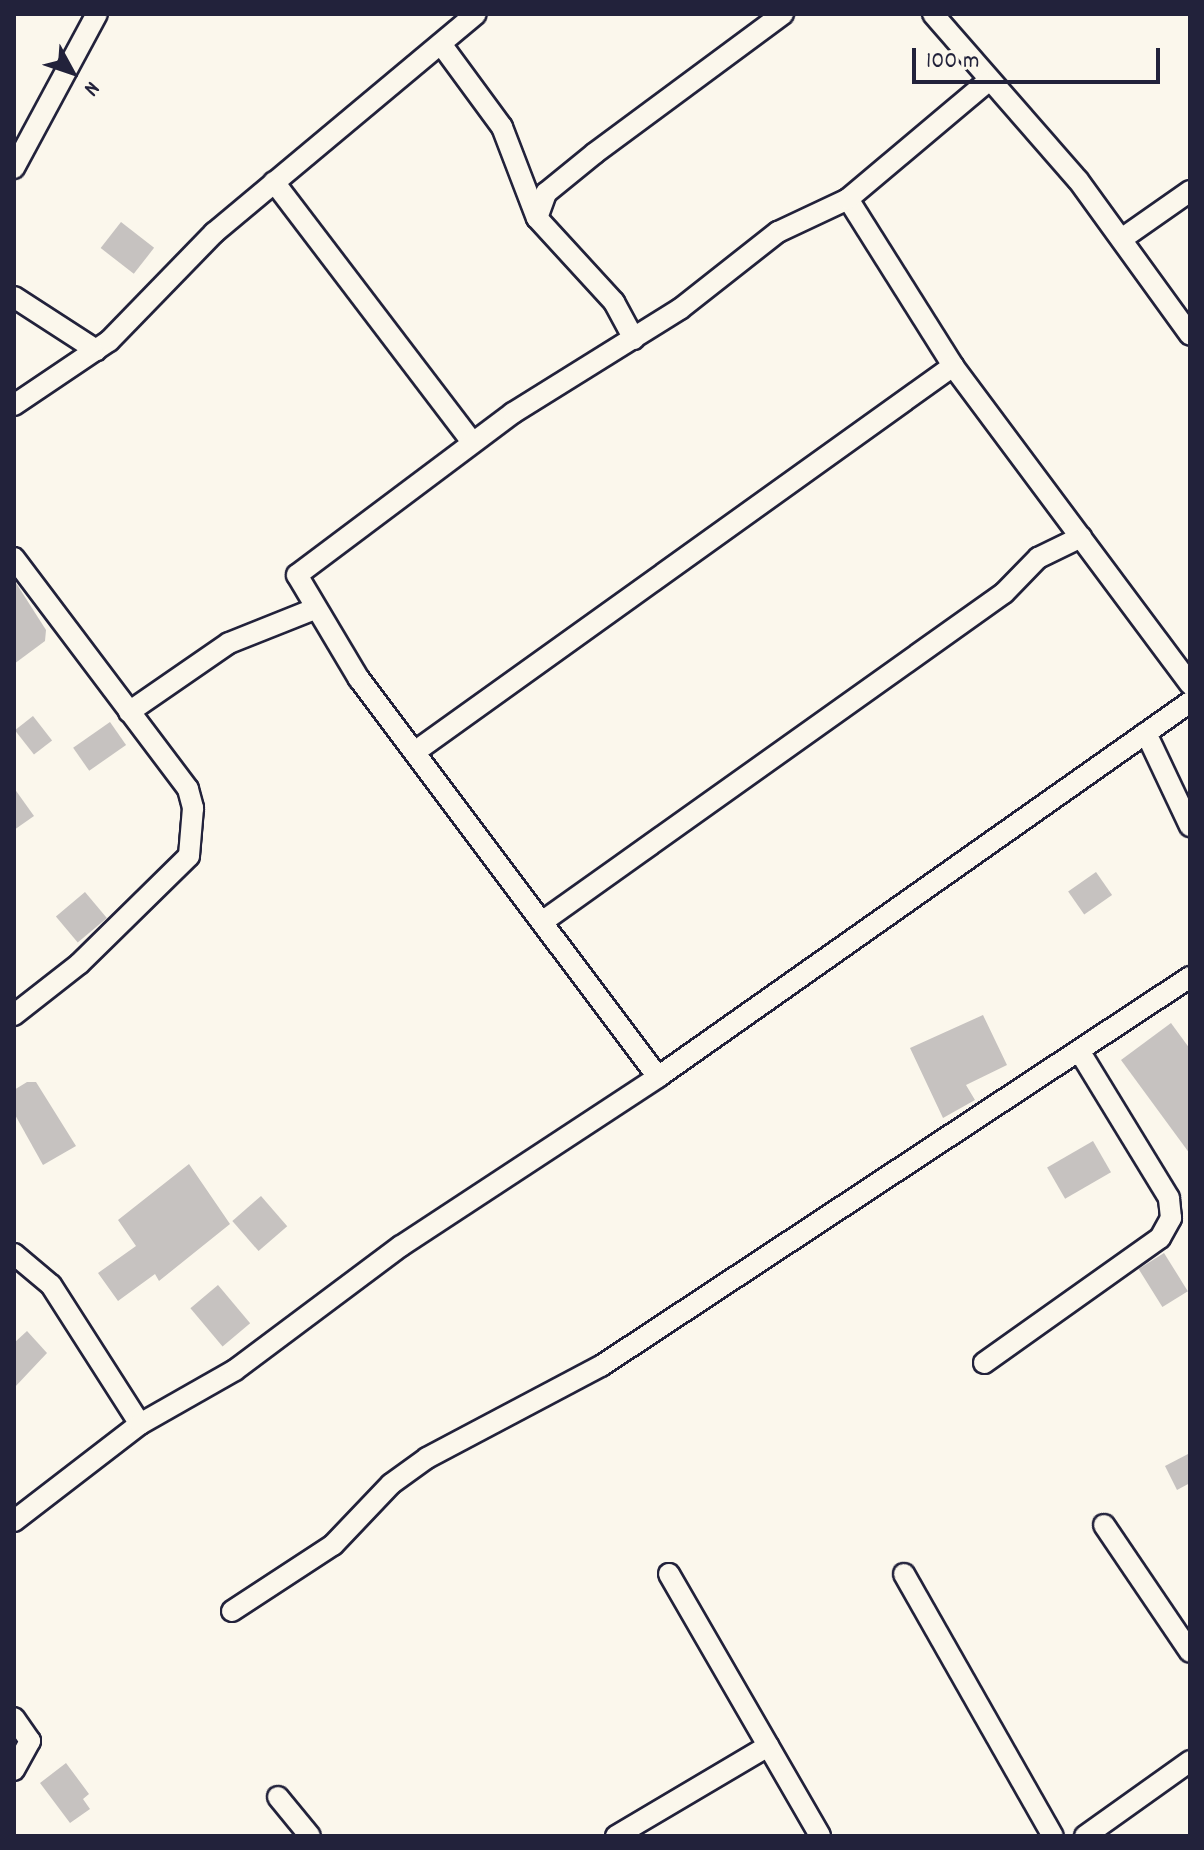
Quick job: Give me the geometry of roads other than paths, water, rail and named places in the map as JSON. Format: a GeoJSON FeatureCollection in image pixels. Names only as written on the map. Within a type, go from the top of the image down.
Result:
{"type":"FeatureCollection","features":[{"type":"Feature","properties":{"kind":"street"},"geometry":{"type":"LineString","coordinates":[[14,168],[97,14]]}},
{"type":"Feature","properties":{"kind":"street"},"geometry":{"type":"LineString","coordinates":[[14,405],[96,350],[274,182],[476,14]]}},
{"type":"Feature","properties":{"kind":"street"},"geometry":{"type":"LineString","coordinates":[[537,218],[546,193],[783,14]]}},
{"type":"Feature","properties":{"kind":"street"},"geometry":{"type":"LineString","coordinates":[[933,14],[987,82],[1123,238],[1190,335]]}},
{"type":"Feature","properties":{"kind":"street"},"geometry":{"type":"LineString","coordinates":[[441,44],[502,127],[537,218],[614,302],[634,339]]}},
{"type":"Feature","properties":{"kind":"street"},"geometry":{"type":"LineString","coordinates":[[658,1077],[312,610],[297,575],[301,566],[472,442],[634,339],[778,232],[848,199],[987,82]]}},
{"type":"Feature","properties":{"kind":"street"},"geometry":{"type":"LineString","coordinates":[[274,182],[472,442]]}},
{"type":"Feature","properties":{"kind":"street"},"geometry":{"type":"LineString","coordinates":[[1123,238],[1190,191]]}},
{"type":"Feature","properties":{"kind":"street"},"geometry":{"type":"LineString","coordinates":[[848,199],[953,366],[1190,684]]}},
{"type":"Feature","properties":{"kind":"street"},"geometry":{"type":"LineString","coordinates":[[14,297],[96,350]]}},
{"type":"Feature","properties":{"kind":"street"},"geometry":{"type":"LineString","coordinates":[[416,751],[953,366]]}},
{"type":"Feature","properties":{"kind":"street"},"geometry":{"type":"LineString","coordinates":[[542,922],[1004,593],[1038,558],[1081,537]]}},
{"type":"Feature","properties":{"kind":"street"},"geometry":{"type":"LineString","coordinates":[[14,558],[188,789],[189,856],[79,964],[14,1015]]}},
{"type":"Feature","properties":{"kind":"street"},"geometry":{"type":"LineString","coordinates":[[129,712],[229,643],[312,610]]}},
{"type":"Feature","properties":{"kind":"street"},"geometry":{"type":"LineString","coordinates":[[14,1521],[140,1424],[235,1370],[401,1246],[658,1077],[1190,702]]}},
{"type":"Feature","properties":{"kind":"street"},"geometry":{"type":"LineString","coordinates":[[1146,733],[1190,826]]}},
{"type":"Feature","properties":{"kind":"street"},"geometry":{"type":"LineString","coordinates":[[232,1611],[333,1545],[391,1484],[427,1458],[601,1366],[1081,1054],[1190,977]]}},
{"type":"Feature","properties":{"kind":"street"},"geometry":{"type":"LineString","coordinates":[[984,1363],[1160,1238],[1171,1218],[1169,1198],[1081,1054]]}},
{"type":"Feature","properties":{"kind":"street"},"geometry":{"type":"LineString","coordinates":[[14,1254],[51,1285],[140,1424]]}},
{"type":"Feature","properties":{"kind":"street"},"geometry":{"type":"LineString","coordinates":[[1104,1525],[1190,1652]]}},
{"type":"Feature","properties":{"kind":"street"},"geometry":{"type":"LineString","coordinates":[[669,1574],[820,1836]]}},
{"type":"Feature","properties":{"kind":"street"},"geometry":{"type":"LineString","coordinates":[[904,1574],[1053,1836]]}},
{"type":"Feature","properties":{"kind":"street"},"geometry":{"type":"LineString","coordinates":[[14,1718],[30,1741],[14,1770]]}},
{"type":"Feature","properties":{"kind":"street"},"geometry":{"type":"LineString","coordinates":[[616,1836],[768,1746]]}},
{"type":"Feature","properties":{"kind":"street"},"geometry":{"type":"LineString","coordinates":[[1085,1836],[1190,1761]]}},
{"type":"Feature","properties":{"kind":"street"},"geometry":{"type":"LineString","coordinates":[[278,1797],[310,1836]]}}]}
